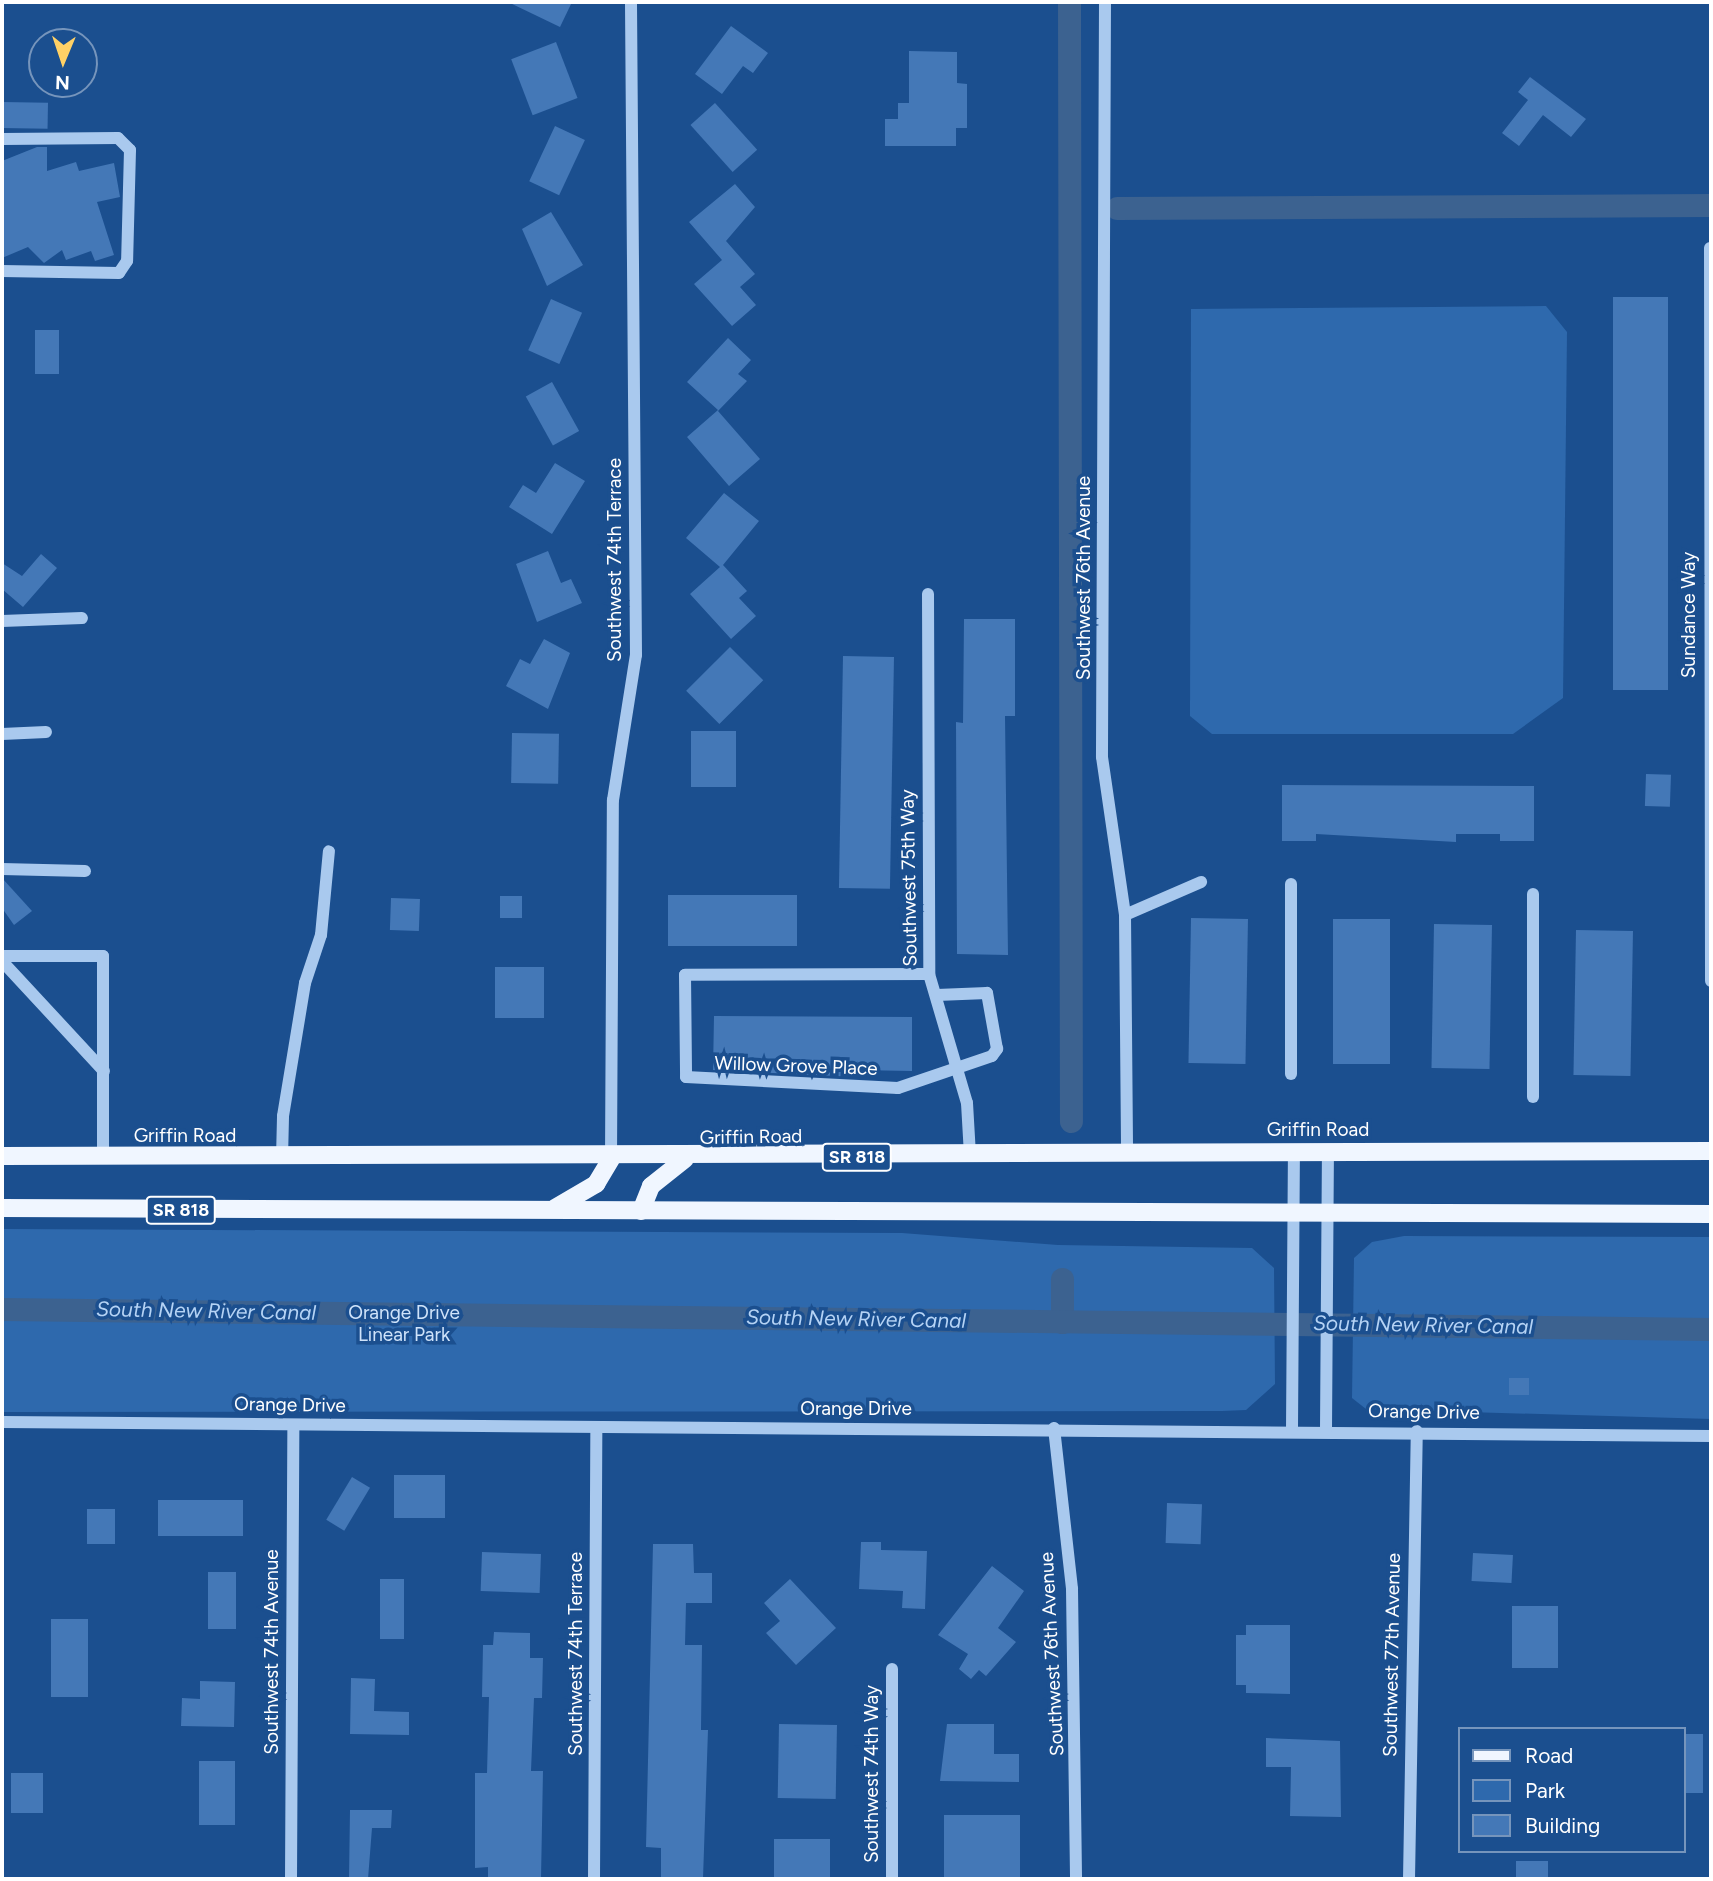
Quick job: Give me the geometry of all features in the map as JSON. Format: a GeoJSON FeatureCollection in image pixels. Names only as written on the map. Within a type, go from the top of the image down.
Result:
{"type":"FeatureCollection","features":[{"type":"Feature","properties":{"kind":"main road","name":"Griffin Road"},"geometry":{"type":"LineString","coordinates":[[2,1156],[611,1159],[1294,1150],[1711,1152]]}},
{"type":"Feature","properties":{"kind":"main road"},"geometry":{"type":"LineString","coordinates":[[641,1212],[651,1186],[685,1158]]}},
{"type":"Feature","properties":{"kind":"main road"},"geometry":{"type":"LineString","coordinates":[[549,1212],[596,1184],[611,1159]]}},
{"type":"Feature","properties":{"kind":"main road","name":"SR 818"},"geometry":{"type":"LineString","coordinates":[[2,1208],[1711,1214]]}},
{"type":"Feature","properties":{"kind":"street","name":"Southwest 74th Terrace"},"geometry":{"type":"LineString","coordinates":[[611,1159],[613,800],[636,655],[631,2]]}},
{"type":"Feature","properties":{"kind":"street","name":"Southwest 76th Avenue"},"geometry":{"type":"LineString","coordinates":[[1105,2],[1102,757],[1125,915],[1127,1153]]}},
{"type":"Feature","properties":{"kind":"street"},"geometry":{"type":"LineString","coordinates":[[2,139],[118,138],[130,150],[127,261],[119,274],[2,271]]}},
{"type":"Feature","properties":{"kind":"street","name":"Sundance Way"},"geometry":{"type":"LineString","coordinates":[[1710,248],[1711,981]]}},
{"type":"Feature","properties":{"kind":"street","name":"Southwest 75th Way"},"geometry":{"type":"LineString","coordinates":[[928,594],[929,974],[967,1103],[970,1156]]}},
{"type":"Feature","properties":{"kind":"street"},"geometry":{"type":"LineString","coordinates":[[2,621],[82,618]]}},
{"type":"Feature","properties":{"kind":"street"},"geometry":{"type":"LineString","coordinates":[[2,734],[46,732]]}},
{"type":"Feature","properties":{"kind":"street"},"geometry":{"type":"LineString","coordinates":[[282,1158],[283,1116],[304,983],[321,935],[329,851]]}},
{"type":"Feature","properties":{"kind":"street"},"geometry":{"type":"LineString","coordinates":[[2,869],[85,871]]}},
{"type":"Feature","properties":{"kind":"street"},"geometry":{"type":"LineString","coordinates":[[1125,915],[1201,882]]}},
{"type":"Feature","properties":{"kind":"street"},"geometry":{"type":"LineString","coordinates":[[1291,884],[1291,1074]]}},
{"type":"Feature","properties":{"kind":"street"},"geometry":{"type":"LineString","coordinates":[[1533,894],[1533,1097]]}},
{"type":"Feature","properties":{"kind":"street"},"geometry":{"type":"LineString","coordinates":[[2,959],[103,956],[103,1157]]}},
{"type":"Feature","properties":{"kind":"street"},"geometry":{"type":"LineString","coordinates":[[2,959],[104,1071]]}},
{"type":"Feature","properties":{"kind":"street","name":"Willow Grove Place"},"geometry":{"type":"LineString","coordinates":[[929,974],[685,975],[681,986],[686,1077],[695,1082],[898,1088],[955,1066],[992,1056],[997,1048],[987,993],[937,995]]}},
{"type":"Feature","properties":{"kind":"street"},"geometry":{"type":"LineString","coordinates":[[1292,1429],[1294,1150]]}},
{"type":"Feature","properties":{"kind":"street"},"geometry":{"type":"LineString","coordinates":[[1326,1430],[1328,1150]]}},
{"type":"Feature","properties":{"kind":"street","name":"Orange Drive"},"geometry":{"type":"LineString","coordinates":[[2,1422],[596,1429],[1292,1429],[1711,1436]]}},
{"type":"Feature","properties":{"kind":"street","name":"Southwest 74th Avenue"},"geometry":{"type":"LineString","coordinates":[[291,1879],[293,1425]]}},
{"type":"Feature","properties":{"kind":"street","name":"Southwest 76th Avenue"},"geometry":{"type":"LineString","coordinates":[[1054,1428],[1072,1589],[1076,1879]]}},
{"type":"Feature","properties":{"kind":"street","name":"Southwest 74th Terrace"},"geometry":{"type":"LineString","coordinates":[[594,1879],[596,1429]]}},
{"type":"Feature","properties":{"kind":"street","name":"Southwest 77th Avenue"},"geometry":{"type":"LineString","coordinates":[[1409,1879],[1417,1431]]}},
{"type":"Feature","properties":{"kind":"street","name":"Southwest 74th Way"},"geometry":{"type":"LineString","coordinates":[[892,1669],[892,1879]]}},
{"type":"Feature","properties":{"kind":"green space"},"geometry":{"type":"Polygon","coordinates":[[[1546,306],[1567,332],[1563,698],[1513,734],[1212,734],[1190,716],[1191,309],[1546,306]]]}},
{"type":"Feature","properties":{"kind":"green space","name":"Orange Drive Linear Park"},"geometry":{"type":"Polygon","coordinates":[[[2,1229],[902,1233],[1058,1245],[1252,1248],[1274,1268],[1275,1384],[1246,1410],[1222,1411],[2,1412],[2,1229]]]}},
{"type":"Feature","properties":{"kind":"green space"},"geometry":{"type":"Polygon","coordinates":[[[1404,1236],[1711,1237],[1711,1419],[1366,1409],[1352,1398],[1354,1258],[1372,1242],[1404,1236]]]}},
{"type":"Feature","properties":{"kind":"building"},"geometry":{"type":"Polygon","coordinates":[[[508,2],[572,2],[560,27],[508,2]]]}},
{"type":"Feature","properties":{"kind":"building"},"geometry":{"type":"Polygon","coordinates":[[[731,26],[768,53],[753,73],[743,66],[722,94],[695,74],[731,26]]]}},
{"type":"Feature","properties":{"kind":"building"},"geometry":{"type":"Polygon","coordinates":[[[556,42],[578,98],[533,115],[511,59],[556,42]]]}},
{"type":"Feature","properties":{"kind":"building"},"geometry":{"type":"Polygon","coordinates":[[[909,51],[957,52],[957,83],[967,84],[967,128],[956,128],[956,146],[885,146],[885,119],[898,119],[898,103],[909,103],[909,51]]]}},
{"type":"Feature","properties":{"kind":"building"},"geometry":{"type":"Polygon","coordinates":[[[1530,77],[1586,119],[1571,137],[1543,115],[1519,146],[1502,133],[1528,100],[1518,92],[1530,77]]]}},
{"type":"Feature","properties":{"kind":"building"},"geometry":{"type":"Polygon","coordinates":[[[2,102],[48,103],[48,129],[2,128],[2,102]]]}},
{"type":"Feature","properties":{"kind":"building"},"geometry":{"type":"Polygon","coordinates":[[[715,103],[757,150],[733,172],[690,125],[715,103]]]}},
{"type":"Feature","properties":{"kind":"building"},"geometry":{"type":"Polygon","coordinates":[[[555,126],[585,140],[559,195],[529,181],[555,126]]]}},
{"type":"Feature","properties":{"kind":"building"},"geometry":{"type":"Polygon","coordinates":[[[37,147],[47,147],[47,171],[76,162],[79,171],[114,163],[120,197],[97,202],[114,255],[95,261],[91,251],[66,260],[62,250],[44,263],[28,247],[2,258],[2,161],[37,147]]]}},
{"type":"Feature","properties":{"kind":"building"},"geometry":{"type":"Polygon","coordinates":[[[735,184],[755,207],[726,241],[755,274],[740,287],[756,305],[732,326],[694,284],[722,260],[689,222],[735,184]]]}},
{"type":"Feature","properties":{"kind":"building"},"geometry":{"type":"Polygon","coordinates":[[[551,212],[583,265],[547,286],[522,229],[551,212]]]}},
{"type":"Feature","properties":{"kind":"building"},"geometry":{"type":"Polygon","coordinates":[[[1613,297],[1668,297],[1668,690],[1613,690],[1613,297]]]}},
{"type":"Feature","properties":{"kind":"building"},"geometry":{"type":"Polygon","coordinates":[[[551,299],[582,313],[559,364],[528,350],[551,299]]]}},
{"type":"Feature","properties":{"kind":"building"},"geometry":{"type":"Polygon","coordinates":[[[35,330],[59,330],[59,374],[35,374],[35,330]]]}},
{"type":"Feature","properties":{"kind":"building"},"geometry":{"type":"Polygon","coordinates":[[[728,338],[751,360],[738,374],[747,381],[718,411],[760,459],[729,486],[687,437],[718,410],[687,382],[728,338]]]}},
{"type":"Feature","properties":{"kind":"building"},"geometry":{"type":"Polygon","coordinates":[[[552,382],[579,431],[553,446],[526,397],[552,382]]]}},
{"type":"Feature","properties":{"kind":"building"},"geometry":{"type":"Polygon","coordinates":[[[555,463],[585,481],[552,534],[509,507],[523,485],[536,493],[555,463]]]}},
{"type":"Feature","properties":{"kind":"building"},"geometry":{"type":"Polygon","coordinates":[[[724,493],[759,521],[723,565],[747,591],[739,598],[756,616],[731,639],[690,594],[720,567],[686,538],[724,493]]]}},
{"type":"Feature","properties":{"kind":"building"},"geometry":{"type":"Polygon","coordinates":[[[548,551],[561,583],[571,579],[582,603],[537,622],[516,564],[548,551]]]}},
{"type":"Feature","properties":{"kind":"building"},"geometry":{"type":"Polygon","coordinates":[[[41,554],[57,568],[23,607],[2,589],[2,563],[22,576],[41,554]]]}},
{"type":"Feature","properties":{"kind":"building"},"geometry":{"type":"Polygon","coordinates":[[[964,619],[1015,619],[1015,716],[1005,716],[1008,955],[957,954],[956,722],[963,723],[964,619]]]}},
{"type":"Feature","properties":{"kind":"building"},"geometry":{"type":"Polygon","coordinates":[[[544,639],[570,653],[548,709],[506,686],[520,659],[530,664],[544,639]]]}},
{"type":"Feature","properties":{"kind":"building"},"geometry":{"type":"Polygon","coordinates":[[[730,647],[763,680],[719,724],[686,691],[730,647]]]}},
{"type":"Feature","properties":{"kind":"building"},"geometry":{"type":"Polygon","coordinates":[[[843,656],[894,657],[890,889],[839,888],[843,656]]]}},
{"type":"Feature","properties":{"kind":"building"},"geometry":{"type":"Polygon","coordinates":[[[691,731],[736,731],[736,787],[691,787],[691,731]]]}},
{"type":"Feature","properties":{"kind":"building"},"geometry":{"type":"Polygon","coordinates":[[[512,733],[559,734],[558,784],[511,783],[512,733]]]}},
{"type":"Feature","properties":{"kind":"building"},"geometry":{"type":"Polygon","coordinates":[[[1646,774],[1671,775],[1670,807],[1645,806],[1646,774]]]}},
{"type":"Feature","properties":{"kind":"building"},"geometry":{"type":"Polygon","coordinates":[[[1282,785],[1534,786],[1534,841],[1500,841],[1500,834],[1456,834],[1456,842],[1316,834],[1316,841],[1282,841],[1282,785]]]}},
{"type":"Feature","properties":{"kind":"building"},"geometry":{"type":"Polygon","coordinates":[[[2,878],[32,911],[14,925],[2,908],[2,878]]]}},
{"type":"Feature","properties":{"kind":"building"},"geometry":{"type":"Polygon","coordinates":[[[668,895],[797,895],[797,946],[668,946],[668,895]]]}},
{"type":"Feature","properties":{"kind":"building"},"geometry":{"type":"Polygon","coordinates":[[[500,896],[522,896],[522,918],[500,918],[500,896]]]}},
{"type":"Feature","properties":{"kind":"building"},"geometry":{"type":"Polygon","coordinates":[[[391,898],[420,899],[419,931],[390,930],[391,898]]]}},
{"type":"Feature","properties":{"kind":"building"},"geometry":{"type":"Polygon","coordinates":[[[1191,918],[1248,919],[1245,1064],[1188,1063],[1191,918]]]}},
{"type":"Feature","properties":{"kind":"building"},"geometry":{"type":"Polygon","coordinates":[[[1333,919],[1390,919],[1390,1064],[1333,1064],[1333,919]]]}},
{"type":"Feature","properties":{"kind":"building"},"geometry":{"type":"Polygon","coordinates":[[[1434,924],[1492,925],[1489,1069],[1431,1068],[1434,924]]]}},
{"type":"Feature","properties":{"kind":"building"},"geometry":{"type":"Polygon","coordinates":[[[1576,930],[1633,931],[1630,1076],[1573,1075],[1576,930]]]}},
{"type":"Feature","properties":{"kind":"building"},"geometry":{"type":"Polygon","coordinates":[[[495,967],[544,967],[544,1018],[495,1018],[495,967]]]}},
{"type":"Feature","properties":{"kind":"building"},"geometry":{"type":"Polygon","coordinates":[[[714,1016],[912,1017],[912,1071],[857,1070],[857,1077],[713,1070],[714,1016]]]}},
{"type":"Feature","properties":{"kind":"building"},"geometry":{"type":"Polygon","coordinates":[[[1509,1378],[1529,1378],[1529,1395],[1509,1395],[1509,1378]]]}},
{"type":"Feature","properties":{"kind":"building"},"geometry":{"type":"Polygon","coordinates":[[[394,1475],[445,1475],[445,1518],[394,1518],[394,1475]]]}},
{"type":"Feature","properties":{"kind":"building"},"geometry":{"type":"Polygon","coordinates":[[[352,1477],[370,1488],[344,1531],[326,1520],[352,1477]]]}},
{"type":"Feature","properties":{"kind":"building"},"geometry":{"type":"Polygon","coordinates":[[[158,1500],[243,1500],[243,1536],[158,1536],[158,1500]]]}},
{"type":"Feature","properties":{"kind":"building"},"geometry":{"type":"Polygon","coordinates":[[[1167,1503],[1202,1504],[1201,1544],[1166,1543],[1167,1503]]]}},
{"type":"Feature","properties":{"kind":"building"},"geometry":{"type":"Polygon","coordinates":[[[87,1509],[115,1509],[115,1544],[87,1544],[87,1509]]]}},
{"type":"Feature","properties":{"kind":"building"},"geometry":{"type":"Polygon","coordinates":[[[861,1542],[881,1542],[881,1550],[927,1551],[925,1609],[902,1608],[903,1591],[859,1589],[861,1542]]]}},
{"type":"Feature","properties":{"kind":"building"},"geometry":{"type":"Polygon","coordinates":[[[653,1544],[693,1544],[694,1573],[712,1573],[712,1603],[686,1603],[685,1645],[702,1645],[701,1730],[708,1730],[703,1879],[661,1879],[661,1848],[646,1847],[653,1544]]]}},
{"type":"Feature","properties":{"kind":"building"},"geometry":{"type":"Polygon","coordinates":[[[482,1552],[541,1554],[540,1593],[481,1591],[482,1552]]]}},
{"type":"Feature","properties":{"kind":"building"},"geometry":{"type":"Polygon","coordinates":[[[1473,1553],[1513,1555],[1511,1583],[1472,1581],[1473,1553]]]}},
{"type":"Feature","properties":{"kind":"building"},"geometry":{"type":"Polygon","coordinates":[[[992,1566],[1024,1591],[998,1628],[1016,1642],[986,1676],[979,1670],[971,1679],[959,1669],[968,1654],[938,1635],[992,1566]]]}},
{"type":"Feature","properties":{"kind":"building"},"geometry":{"type":"Polygon","coordinates":[[[208,1572],[236,1572],[236,1629],[208,1629],[208,1572]]]}},
{"type":"Feature","properties":{"kind":"building"},"geometry":{"type":"Polygon","coordinates":[[[380,1579],[404,1579],[404,1639],[380,1639],[380,1579]]]}},
{"type":"Feature","properties":{"kind":"building"},"geometry":{"type":"Polygon","coordinates":[[[790,1579],[836,1628],[796,1665],[766,1633],[780,1621],[764,1603],[790,1579]]]}},
{"type":"Feature","properties":{"kind":"building"},"geometry":{"type":"Polygon","coordinates":[[[1512,1606],[1558,1606],[1558,1668],[1512,1668],[1512,1606]]]}},
{"type":"Feature","properties":{"kind":"building"},"geometry":{"type":"Polygon","coordinates":[[[51,1619],[88,1619],[88,1697],[51,1697],[51,1619]]]}},
{"type":"Feature","properties":{"kind":"building"},"geometry":{"type":"Polygon","coordinates":[[[1246,1625],[1290,1625],[1290,1694],[1246,1693],[1246,1685],[1236,1685],[1236,1635],[1246,1635],[1246,1625]]]}},
{"type":"Feature","properties":{"kind":"building"},"geometry":{"type":"Polygon","coordinates":[[[494,1632],[530,1633],[530,1658],[543,1658],[542,1698],[534,1698],[531,1771],[543,1771],[541,1879],[488,1879],[488,1867],[475,1868],[475,1773],[487,1773],[489,1697],[482,1697],[483,1645],[493,1645],[494,1632]]]}},
{"type":"Feature","properties":{"kind":"building"},"geometry":{"type":"Polygon","coordinates":[[[351,1678],[375,1679],[374,1711],[409,1712],[409,1735],[350,1734],[351,1678]]]}},
{"type":"Feature","properties":{"kind":"building"},"geometry":{"type":"Polygon","coordinates":[[[200,1681],[235,1682],[234,1727],[181,1726],[182,1698],[200,1699],[200,1681]]]}},
{"type":"Feature","properties":{"kind":"building"},"geometry":{"type":"Polygon","coordinates":[[[779,1724],[837,1725],[836,1799],[778,1798],[779,1724]]]}},
{"type":"Feature","properties":{"kind":"building"},"geometry":{"type":"Polygon","coordinates":[[[947,1724],[994,1724],[994,1754],[1019,1754],[1019,1782],[940,1781],[947,1724]]]}},
{"type":"Feature","properties":{"kind":"building"},"geometry":{"type":"Polygon","coordinates":[[[1685,1734],[1703,1734],[1703,1793],[1685,1793],[1685,1734]]]}},
{"type":"Feature","properties":{"kind":"building"},"geometry":{"type":"Polygon","coordinates":[[[1266,1738],[1340,1741],[1341,1817],[1290,1816],[1291,1767],[1266,1767],[1266,1738]]]}},
{"type":"Feature","properties":{"kind":"building"},"geometry":{"type":"Polygon","coordinates":[[[199,1761],[235,1761],[235,1825],[199,1825],[199,1761]]]}},
{"type":"Feature","properties":{"kind":"building"},"geometry":{"type":"Polygon","coordinates":[[[11,1773],[43,1773],[43,1813],[11,1813],[11,1773]]]}},
{"type":"Feature","properties":{"kind":"building"},"geometry":{"type":"Polygon","coordinates":[[[350,1810],[392,1810],[391,1828],[372,1828],[368,1879],[349,1879],[350,1810]]]}},
{"type":"Feature","properties":{"kind":"building"},"geometry":{"type":"Polygon","coordinates":[[[944,1815],[1020,1815],[1020,1879],[944,1879],[944,1815]]]}},
{"type":"Feature","properties":{"kind":"building"},"geometry":{"type":"Polygon","coordinates":[[[774,1839],[830,1839],[830,1879],[774,1879],[774,1839]]]}},
{"type":"Feature","properties":{"kind":"building"},"geometry":{"type":"Polygon","coordinates":[[[1516,1861],[1548,1861],[1548,1879],[1516,1879],[1516,1861]]]}},
{"type":"Feature","properties":{"kind":"waterway"},"geometry":{"type":"LineString","coordinates":[[1069,2],[1071,1121]]}},
{"type":"Feature","properties":{"kind":"waterway"},"geometry":{"type":"LineString","coordinates":[[1117,208],[1711,205]]}},
{"type":"Feature","properties":{"kind":"waterway"},"geometry":{"type":"LineString","coordinates":[[1062,1279],[1062,1322]]}},
{"type":"Feature","properties":{"kind":"waterway","name":"South New River Canal"},"geometry":{"type":"LineString","coordinates":[[2,1309],[1711,1329]]}}]}
